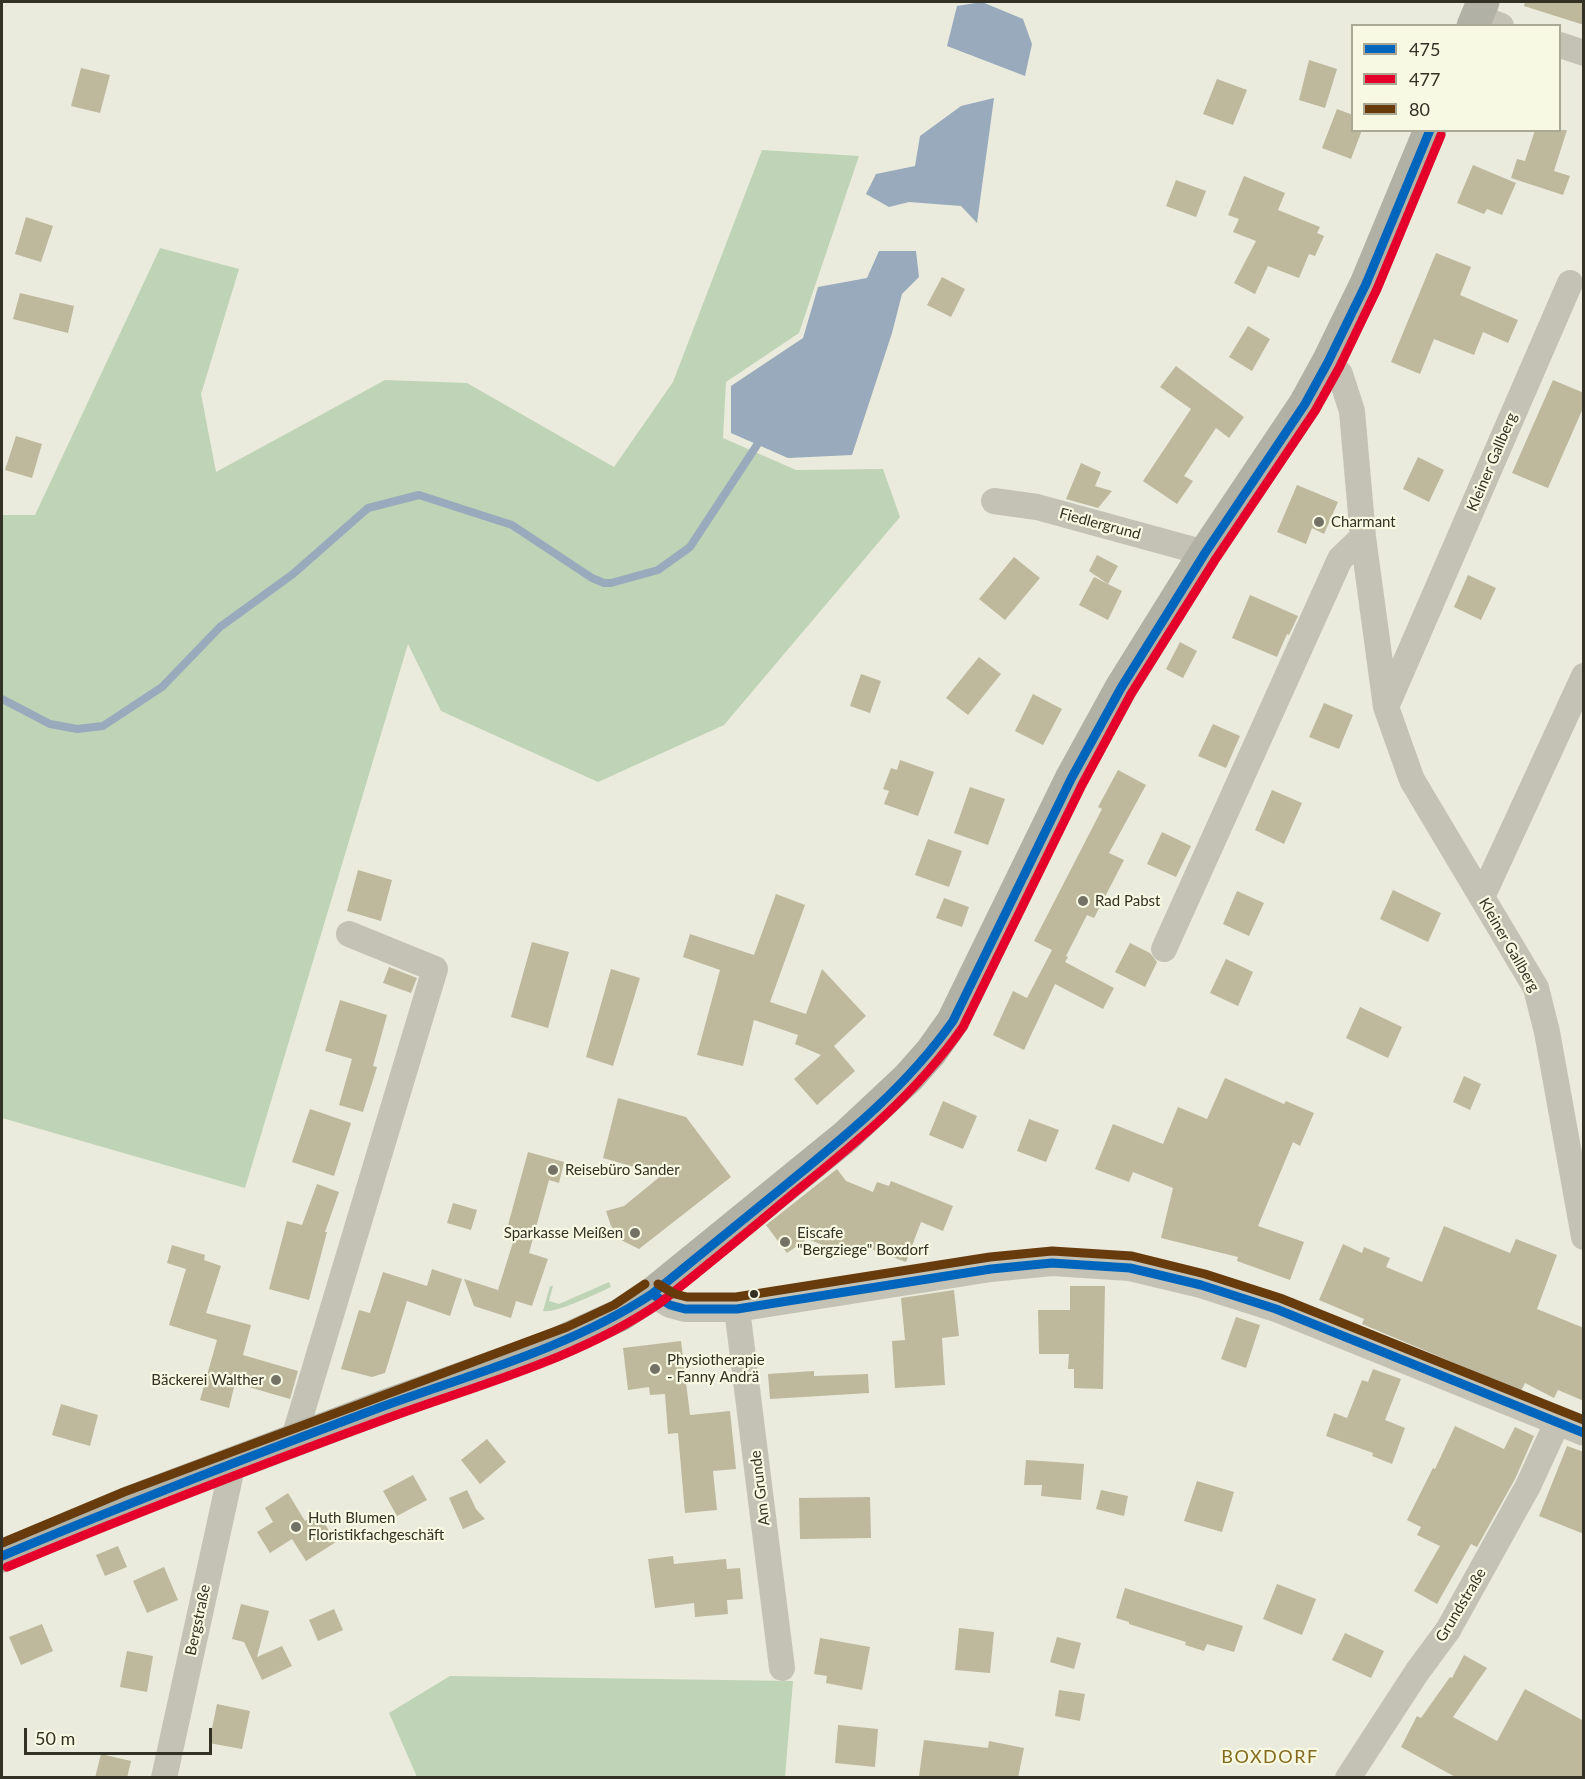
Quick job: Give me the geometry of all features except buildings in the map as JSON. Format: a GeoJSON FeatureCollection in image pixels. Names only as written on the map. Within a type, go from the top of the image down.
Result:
{"type":"FeatureCollection","features":[{"type":"Feature","properties":{"kind":"main road"},"geometry":{"type":"LineString","coordinates":[[2,1556],[128,1503],[572,1338],[620,1315],[652,1294],[846,1136],[887,1099],[931,1052],[953,1021],[1071,778],[1121,688],[1205,553],[1305,404],[1366,284],[1429,132]]}},
{"type":"Feature","properties":{"kind":"street"},"geometry":{"type":"LineString","coordinates":[[1561,45],[1584,53]]}},
{"type":"Feature","properties":{"kind":"street","name":"Kleiner Gallberg"},"geometry":{"type":"LineString","coordinates":[[1386,707],[1570,283]]}},
{"type":"Feature","properties":{"kind":"street","name":"Kleiner Gallberg"},"geometry":{"type":"LineString","coordinates":[[1328,362],[1340,374],[1352,411],[1363,537],[1386,707],[1412,780],[1536,988],[1547,1032],[1584,1237]]}},
{"type":"Feature","properties":{"kind":"street","name":"Fiedlergrund"},"geometry":{"type":"LineString","coordinates":[[994,501],[1037,507],[1205,553]]}},
{"type":"Feature","properties":{"kind":"street"},"geometry":{"type":"LineString","coordinates":[[1164,949],[1340,560],[1363,537]]}},
{"type":"Feature","properties":{"kind":"street"},"geometry":{"type":"LineString","coordinates":[[1482,897],[1584,676]]}},
{"type":"Feature","properties":{"kind":"street"},"geometry":{"type":"LineString","coordinates":[[293,1441],[435,969],[349,934]]}},
{"type":"Feature","properties":{"kind":"street"},"geometry":{"type":"LineString","coordinates":[[652,1294],[670,1305],[685,1309],[737,1309],[991,1269],[1052,1263],[1130,1268],[1201,1285],[1276,1308],[1584,1433]]}},
{"type":"Feature","properties":{"kind":"street","name":"Am Grunde"},"geometry":{"type":"LineString","coordinates":[[737,1309],[782,1668]]}},
{"type":"Feature","properties":{"kind":"street","name":"Grundstraße"},"geometry":{"type":"LineString","coordinates":[[1348,1778],[1416,1672],[1448,1630],[1528,1486],[1557,1423]]}},
{"type":"Feature","properties":{"kind":"street","name":"Bergstraße"},"geometry":{"type":"LineString","coordinates":[[164,1778],[233,1463]]}},
{"type":"Feature","properties":{"kind":"green space"},"geometry":{"type":"Polygon","coordinates":[[[762,150],[859,156],[799,333],[726,382],[723,438],[796,470],[883,469],[900,517],[724,725],[598,782],[441,711],[408,644],[245,1188],[2,1118],[2,515],[35,515],[160,248],[239,269],[201,394],[216,472],[385,380],[467,383],[614,467],[673,382],[762,150]]]}},
{"type":"Feature","properties":{"kind":"green space"},"geometry":{"type":"Polygon","coordinates":[[[609,1282],[611,1287],[587,1298],[557,1309],[543,1311],[550,1286],[553,1286],[549,1301],[559,1304],[609,1282]]]}},
{"type":"Feature","properties":{"kind":"green space"},"geometry":{"type":"Polygon","coordinates":[[[450,1676],[793,1681],[785,1777],[417,1777],[389,1713],[450,1676]]]}},
{"type":"Feature","properties":{"kind":"water"},"geometry":{"type":"Polygon","coordinates":[[[982,2],[1023,19],[1032,44],[1025,76],[947,46],[957,6],[982,2]]]}},
{"type":"Feature","properties":{"kind":"water"},"geometry":{"type":"Polygon","coordinates":[[[994,98],[977,223],[961,206],[909,202],[889,207],[866,194],[876,174],[915,166],[920,136],[961,106],[994,98]]]}},
{"type":"Feature","properties":{"kind":"water"},"geometry":{"type":"Polygon","coordinates":[[[879,251],[916,251],[919,277],[902,294],[892,333],[852,455],[788,458],[731,433],[731,386],[803,338],[818,287],[867,278],[879,251]]]}},
{"type":"Feature","properties":{"kind":"waterway"},"geometry":{"type":"LineString","coordinates":[[2,699],[50,724],[77,729],[103,726],[162,687],[220,627],[293,574],[368,508],[419,495],[512,525],[592,578],[604,583],[658,570],[690,547],[757,445]]}},
{"type":"Feature","properties":{"kind":"transit line","name":"475"},"geometry":{"type":"LineString","coordinates":[[2,1556],[288,1442],[522,1358],[621,1313],[652,1294],[832,1147],[876,1108],[916,1067],[953,1021],[1071,779],[1121,688],[1205,553],[1305,404],[1366,284],[1429,132]]}},
{"type":"Feature","properties":{"kind":"transit line","name":"477"},"geometry":{"type":"LineString","coordinates":[[7,1567],[244,1472],[528,1369],[596,1340],[660,1303],[885,1116],[926,1074],[963,1027],[1082,785],[1131,694],[1215,560],[1315,411],[1339,368],[1377,289],[1441,135]]}},
{"type":"Feature","properties":{"kind":"transit line","name":"80"},"geometry":{"type":"LineString","coordinates":[[658,1284],[675,1294],[687,1297],[736,1297],[990,1257],[1052,1251],[1132,1256],[1205,1274],[1280,1298],[1584,1420]]}},
{"type":"Feature","properties":{"kind":"transit line","name":"475"},"geometry":{"type":"LineString","coordinates":[[652,1294],[670,1305],[685,1309],[737,1309],[991,1269],[1052,1263],[1130,1268],[1201,1285],[1276,1309],[1584,1433]]}},
{"type":"Feature","properties":{"kind":"transit line","name":"80"},"geometry":{"type":"LineString","coordinates":[[2,1543],[124,1492],[567,1327],[614,1305],[645,1284]]}},
{"type":"Feature","properties":{"kind":"place","name":"Charmant"},"geometry":{"type":"Point","coordinates":[1319,522]}},
{"type":"Feature","properties":{"kind":"place","name":"Rad Pabst"},"geometry":{"type":"Point","coordinates":[1083,901]}},
{"type":"Feature","properties":{"kind":"place","name":"Reisebüro Sander"},"geometry":{"type":"Point","coordinates":[553,1170]}},
{"type":"Feature","properties":{"kind":"place","name":"Sparkasse Meißen"},"geometry":{"type":"Point","coordinates":[635,1233]}},
{"type":"Feature","properties":{"kind":"place","name":"Eiscafe \"Bergziege\" Boxdorf"},"geometry":{"type":"Point","coordinates":[785,1242]}},
{"type":"Feature","properties":{"kind":"place","name":"Physiotherapie - Fanny Andrä"},"geometry":{"type":"Point","coordinates":[655,1369]}},
{"type":"Feature","properties":{"kind":"place","name":"Bäckerei Walther"},"geometry":{"type":"Point","coordinates":[276,1380]}},
{"type":"Feature","properties":{"kind":"place","name":"Huth Blumen Floristikfachgeschäft"},"geometry":{"type":"Point","coordinates":[296,1527]}},
{"type":"Feature","properties":{"kind":"district","name":"BOXDORF"},"geometry":{"type":"Point","coordinates":[1270,1757]}}]}
